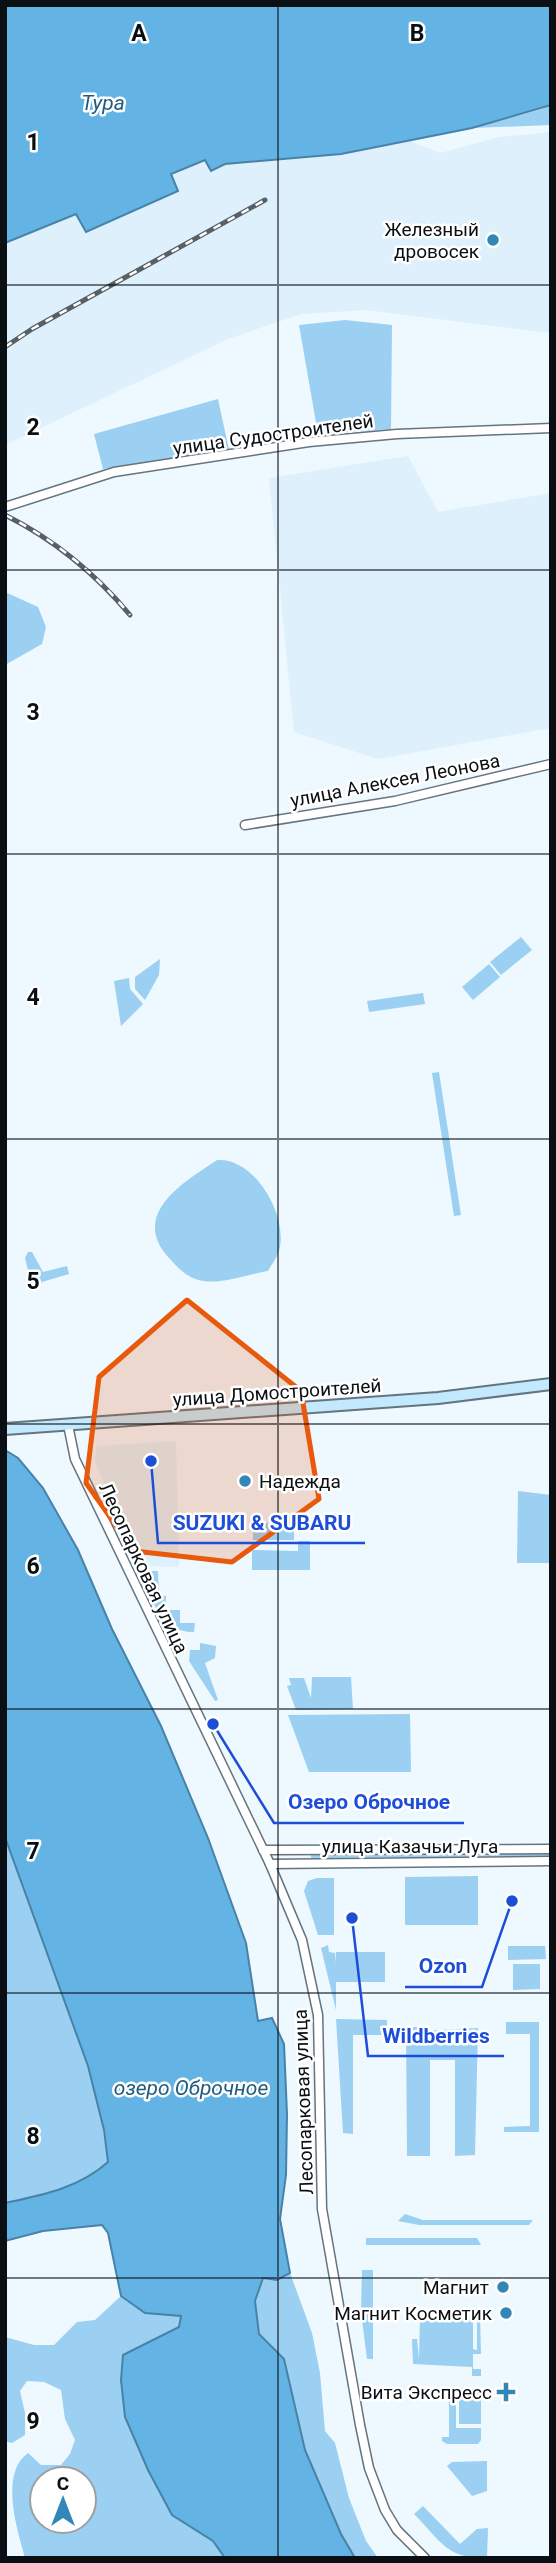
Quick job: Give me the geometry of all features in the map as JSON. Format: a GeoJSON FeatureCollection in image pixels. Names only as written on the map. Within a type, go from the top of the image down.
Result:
{"type":"FeatureCollection","features":[{"type":"Feature","properties":{"kind":"main road","name":"улица Домостроителей"},"geometry":{"type":"LineString","coordinates":[[5,1429],[438,1398],[551,1384]]}},
{"type":"Feature","properties":{"kind":"street","name":"улица Судостроителей"},"geometry":{"type":"LineString","coordinates":[[5,507],[114,472],[309,442],[397,434],[551,428]]}},
{"type":"Feature","properties":{"kind":"street","name":"улица Алексея Леонова"},"geometry":{"type":"LineString","coordinates":[[245,825],[395,801],[551,764]]}},
{"type":"Feature","properties":{"kind":"street","name":"Лесопарковая улица"},"geometry":{"type":"LineString","coordinates":[[68,1425],[75,1459],[270,1864],[302,1940],[316,1998],[322,2209],[369,2468],[385,2510],[397,2530],[425,2558]]}},
{"type":"Feature","properties":{"kind":"street","name":"улица Казачьи Луга"},"geometry":{"type":"LineString","coordinates":[[263,1850],[551,1849]]}},
{"type":"Feature","properties":{"kind":"street","name":"улица Казачьи Луга"},"geometry":{"type":"LineString","coordinates":[[270,1864],[551,1861]]}},
{"type":"Feature","properties":{"kind":"highlighted area"},"geometry":{"type":"Polygon","coordinates":[[[187,1300],[301,1391],[319,1499],[232,1562],[134,1551],[86,1483],[99,1377],[187,1300]]]}},
{"type":"Feature","properties":{"kind":"shaded area"},"geometry":{"type":"Polygon","coordinates":[[[551,105],[551,125],[472,128],[542,109],[551,105]]]}},
{"type":"Feature","properties":{"kind":"shaded area"},"geometry":{"type":"Polygon","coordinates":[[[551,132],[551,333],[366,310],[301,314],[228,339],[5,445],[5,243],[76,214],[86,232],[177,190],[170,174],[206,160],[211,171],[225,164],[341,154],[407,140],[440,153],[499,137],[551,132]]]}},
{"type":"Feature","properties":{"kind":"shaded area"},"geometry":{"type":"Polygon","coordinates":[[[345,320],[392,325],[391,429],[318,434],[299,325],[345,320]]]}},
{"type":"Feature","properties":{"kind":"shaded area"},"geometry":{"type":"Polygon","coordinates":[[[218,399],[229,450],[103,469],[94,434],[218,399]]]}},
{"type":"Feature","properties":{"kind":"shaded area"},"geometry":{"type":"Polygon","coordinates":[[[408,456],[438,512],[551,493],[551,728],[378,759],[294,732],[269,478],[408,456]]]}},
{"type":"Feature","properties":{"kind":"shaded area"},"geometry":{"type":"Polygon","coordinates":[[[5,592],[38,607],[46,627],[42,644],[5,665],[5,592]]]}},
{"type":"Feature","properties":{"kind":"shaded area"},"geometry":{"type":"Polygon","coordinates":[[[521,937],[532,950],[501,975],[490,962],[521,937]]]}},
{"type":"Feature","properties":{"kind":"shaded area"},"geometry":{"type":"Polygon","coordinates":[[[160,959],[159,975],[145,1000],[135,989],[135,977],[160,959]]]}},
{"type":"Feature","properties":{"kind":"shaded area"},"geometry":{"type":"Polygon","coordinates":[[[489,964],[500,977],[473,1000],[462,987],[489,964]]]}},
{"type":"Feature","properties":{"kind":"shaded area"},"geometry":{"type":"Polygon","coordinates":[[[129,978],[130,989],[143,1004],[121,1026],[114,981],[129,978]]]}},
{"type":"Feature","properties":{"kind":"shaded area"},"geometry":{"type":"Polygon","coordinates":[[[423,993],[425,1004],[369,1012],[367,1001],[423,993]]]}},
{"type":"Feature","properties":{"kind":"shaded area"},"geometry":{"type":"Polygon","coordinates":[[[439,1072],[461,1215],[454,1216],[432,1073],[439,1072]]]}},
{"type":"Feature","properties":{"kind":"shaded area"},"geometry":{"type":"Polygon","coordinates":[[[217,1160],[244,1168],[256,1179],[274,1206],[281,1237],[278,1254],[268,1271],[219,1281],[198,1280],[180,1270],[158,1242],[155,1227],[158,1213],[166,1201],[190,1178],[217,1160]]]}},
{"type":"Feature","properties":{"kind":"shaded area"},"geometry":{"type":"Polygon","coordinates":[[[28,1252],[32,1252],[43,1272],[67,1266],[69,1274],[42,1282],[39,1289],[33,1291],[25,1258],[28,1252]]]}},
{"type":"Feature","properties":{"kind":"shaded area"},"geometry":{"type":"Polygon","coordinates":[[[176,1441],[179,1567],[138,1566],[95,1461],[97,1446],[176,1441]]]}},
{"type":"Feature","properties":{"kind":"shaded area"},"geometry":{"type":"Polygon","coordinates":[[[518,1491],[551,1495],[551,1563],[517,1563],[518,1491]]]}},
{"type":"Feature","properties":{"kind":"shaded area"},"geometry":{"type":"Polygon","coordinates":[[[253,1523],[294,1523],[294,1540],[253,1540],[253,1523]]]}},
{"type":"Feature","properties":{"kind":"shaded area"},"geometry":{"type":"Polygon","coordinates":[[[298,1541],[310,1541],[310,1570],[252,1570],[252,1550],[298,1551],[298,1541]]]}},
{"type":"Feature","properties":{"kind":"shaded area"},"geometry":{"type":"Polygon","coordinates":[[[140,1571],[158,1571],[159,1596],[166,1596],[166,1610],[180,1610],[180,1623],[195,1623],[194,1632],[172,1627],[164,1620],[153,1603],[140,1571]]]}},
{"type":"Feature","properties":{"kind":"shaded area"},"geometry":{"type":"Polygon","coordinates":[[[200,1643],[216,1646],[215,1658],[205,1663],[218,1700],[215,1701],[189,1661],[190,1650],[200,1650],[200,1643]]]}},
{"type":"Feature","properties":{"kind":"shaded area"},"geometry":{"type":"Polygon","coordinates":[[[312,1677],[351,1677],[353,1709],[296,1710],[287,1686],[291,1685],[289,1678],[304,1678],[311,1698],[312,1677]]]}},
{"type":"Feature","properties":{"kind":"shaded area"},"geometry":{"type":"Polygon","coordinates":[[[410,1714],[411,1772],[309,1772],[288,1715],[410,1714]]]}},
{"type":"Feature","properties":{"kind":"shaded area"},"geometry":{"type":"Polygon","coordinates":[[[5,1837],[52,1956],[80,2038],[92,2079],[108,2162],[72,2184],[5,2203],[5,1837]]]}},
{"type":"Feature","properties":{"kind":"shaded area"},"geometry":{"type":"Polygon","coordinates":[[[551,1853],[551,1856],[311,1858],[311,1855],[551,1853]]]}},
{"type":"Feature","properties":{"kind":"shaded area"},"geometry":{"type":"Polygon","coordinates":[[[478,1876],[478,1925],[405,1925],[405,1877],[478,1876]]]}},
{"type":"Feature","properties":{"kind":"shaded area"},"geometry":{"type":"Polygon","coordinates":[[[334,1878],[334,1935],[318,1935],[304,1891],[308,1881],[334,1878]]]}},
{"type":"Feature","properties":{"kind":"shaded area"},"geometry":{"type":"Polygon","coordinates":[[[328,1945],[329,1952],[335,1953],[336,1963],[336,1952],[385,1952],[385,1982],[336,1982],[336,2010],[321,1948],[328,1945]]]}},
{"type":"Feature","properties":{"kind":"shaded area"},"geometry":{"type":"Polygon","coordinates":[[[508,1946],[545,1946],[546,1959],[508,1960],[508,1946]]]}},
{"type":"Feature","properties":{"kind":"shaded area"},"geometry":{"type":"Polygon","coordinates":[[[513,1964],[540,1964],[540,1989],[513,1990],[513,1964]]]}},
{"type":"Feature","properties":{"kind":"shaded area"},"geometry":{"type":"Polygon","coordinates":[[[336,2019],[387,2020],[387,2035],[353,2035],[353,2134],[343,2133],[336,2019]]]}},
{"type":"Feature","properties":{"kind":"shaded area"},"geometry":{"type":"Polygon","coordinates":[[[506,2022],[539,2022],[539,2132],[504,2132],[504,2127],[530,2126],[530,2034],[506,2034],[506,2022]]]}},
{"type":"Feature","properties":{"kind":"shaded area"},"geometry":{"type":"Polygon","coordinates":[[[406,2027],[420,2027],[420,2031],[478,2028],[475,2155],[455,2156],[455,2060],[430,2060],[430,2156],[407,2156],[406,2027]]]}},
{"type":"Feature","properties":{"kind":"shaded area"},"geometry":{"type":"Polygon","coordinates":[[[405,2214],[423,2220],[533,2220],[529,2225],[419,2225],[398,2221],[405,2214]]]}},
{"type":"Feature","properties":{"kind":"shaded area"},"geometry":{"type":"Polygon","coordinates":[[[366,2238],[477,2238],[481,2245],[366,2245],[366,2238]]]}},
{"type":"Feature","properties":{"kind":"shaded area"},"geometry":{"type":"Polygon","coordinates":[[[362,2270],[373,2270],[373,2359],[367,2359],[361,2312],[362,2270]]]}},
{"type":"Feature","properties":{"kind":"shaded area"},"geometry":{"type":"Polygon","coordinates":[[[290,2273],[312,2333],[320,2373],[325,2431],[335,2443],[349,2498],[366,2541],[378,2558],[355,2558],[341,2534],[305,2450],[284,2359],[259,2334],[255,2301],[264,2278],[277,2280],[290,2273]]]}},
{"type":"Feature","properties":{"kind":"shaded area"},"geometry":{"type":"Polygon","coordinates":[[[121,2296],[145,2313],[181,2316],[179,2327],[123,2355],[172,2515],[213,2541],[225,2558],[25,2558],[15,2516],[12,2487],[19,2462],[28,2453],[41,2465],[28,2465],[28,2535],[98,2535],[98,2465],[61,2465],[70,2454],[75,2440],[65,2419],[61,2390],[44,2382],[27,2381],[20,2391],[25,2413],[25,2435],[12,2443],[5,2441],[5,2337],[34,2345],[54,2345],[77,2322],[95,2320],[121,2296]]]}},
{"type":"Feature","properties":{"kind":"shaded area"},"geometry":{"type":"Polygon","coordinates":[[[477,2315],[480,2315],[481,2354],[473,2354],[473,2369],[481,2369],[481,2376],[472,2376],[472,2367],[413,2364],[412,2339],[417,2339],[419,2359],[420,2316],[473,2316],[473,2349],[477,2350],[477,2315]]]}},
{"type":"Feature","properties":{"kind":"shaded area"},"geometry":{"type":"Polygon","coordinates":[[[449,2387],[456,2387],[456,2428],[481,2428],[481,2440],[478,2444],[447,2444],[442,2441],[442,2437],[449,2437],[449,2387]]]}},
{"type":"Feature","properties":{"kind":"shaded area"},"geometry":{"type":"Polygon","coordinates":[[[459,2388],[481,2388],[481,2424],[459,2424],[459,2388]]]}},
{"type":"Feature","properties":{"kind":"shaded area"},"geometry":{"type":"Polygon","coordinates":[[[487,2461],[487,2491],[472,2496],[447,2466],[452,2462],[487,2461]]]}},
{"type":"Feature","properties":{"kind":"shaded area"},"geometry":{"type":"Polygon","coordinates":[[[423,2506],[460,2544],[477,2529],[488,2528],[487,2558],[462,2555],[445,2547],[414,2514],[423,2506]]]}},
{"type":"Feature","properties":{"kind":"water","name":"Тура"},"geometry":{"type":"Polygon","coordinates":[[[5,5],[551,5],[551,105],[472,128],[341,154],[225,164],[211,171],[205,160],[171,174],[178,191],[86,232],[76,214],[5,243],[5,5]]]}},
{"type":"Feature","properties":{"kind":"water","name":"озеро Оброчное"},"geometry":{"type":"Polygon","coordinates":[[[5,1450],[18,1458],[43,1488],[78,1550],[112,1629],[161,1726],[208,1838],[246,1943],[258,2021],[272,2018],[284,2044],[286,2175],[280,2219],[290,2273],[277,2280],[263,2278],[255,2301],[259,2334],[284,2359],[305,2450],[341,2534],[355,2558],[225,2558],[213,2541],[172,2515],[148,2470],[125,2417],[121,2380],[123,2355],[179,2327],[181,2316],[145,2313],[121,2296],[108,2233],[102,2225],[43,2231],[5,2241],[5,2203],[73,2184],[108,2162],[104,2130],[88,2066],[5,1837],[5,1450]]]}},
{"type":"Feature","properties":{"kind":"railway"},"geometry":{"type":"LineString","coordinates":[[5,347],[32,329],[265,200]]}},
{"type":"Feature","properties":{"kind":"railway"},"geometry":{"type":"LineString","coordinates":[[5,515],[41,535],[73,558],[130,615]]}},
{"type":"Feature","properties":{"kind":"place","name":"Железный дровосек"},"geometry":{"type":"Point","coordinates":[493,240]}},
{"type":"Feature","properties":{"kind":"place","name":"SUZUKI & SUBARU"},"geometry":{"type":"Point","coordinates":[151,1461]}},
{"type":"Feature","properties":{"kind":"place","name":"Надежда"},"geometry":{"type":"Point","coordinates":[245,1481]}},
{"type":"Feature","properties":{"kind":"place","name":"Озеро Оброчное"},"geometry":{"type":"Point","coordinates":[213,1724]}},
{"type":"Feature","properties":{"kind":"place","name":"Ozon"},"geometry":{"type":"Point","coordinates":[512,1901]}},
{"type":"Feature","properties":{"kind":"place","name":"Wildberries"},"geometry":{"type":"Point","coordinates":[352,1918]}},
{"type":"Feature","properties":{"kind":"place","name":"Магнит"},"geometry":{"type":"Point","coordinates":[503,2287]}},
{"type":"Feature","properties":{"kind":"place","name":"Магнит Косметик"},"geometry":{"type":"Point","coordinates":[506,2313]}},
{"type":"Feature","properties":{"kind":"place","name":"Вита Экспресс"},"geometry":{"type":"Point","coordinates":[506,2392]}}]}
